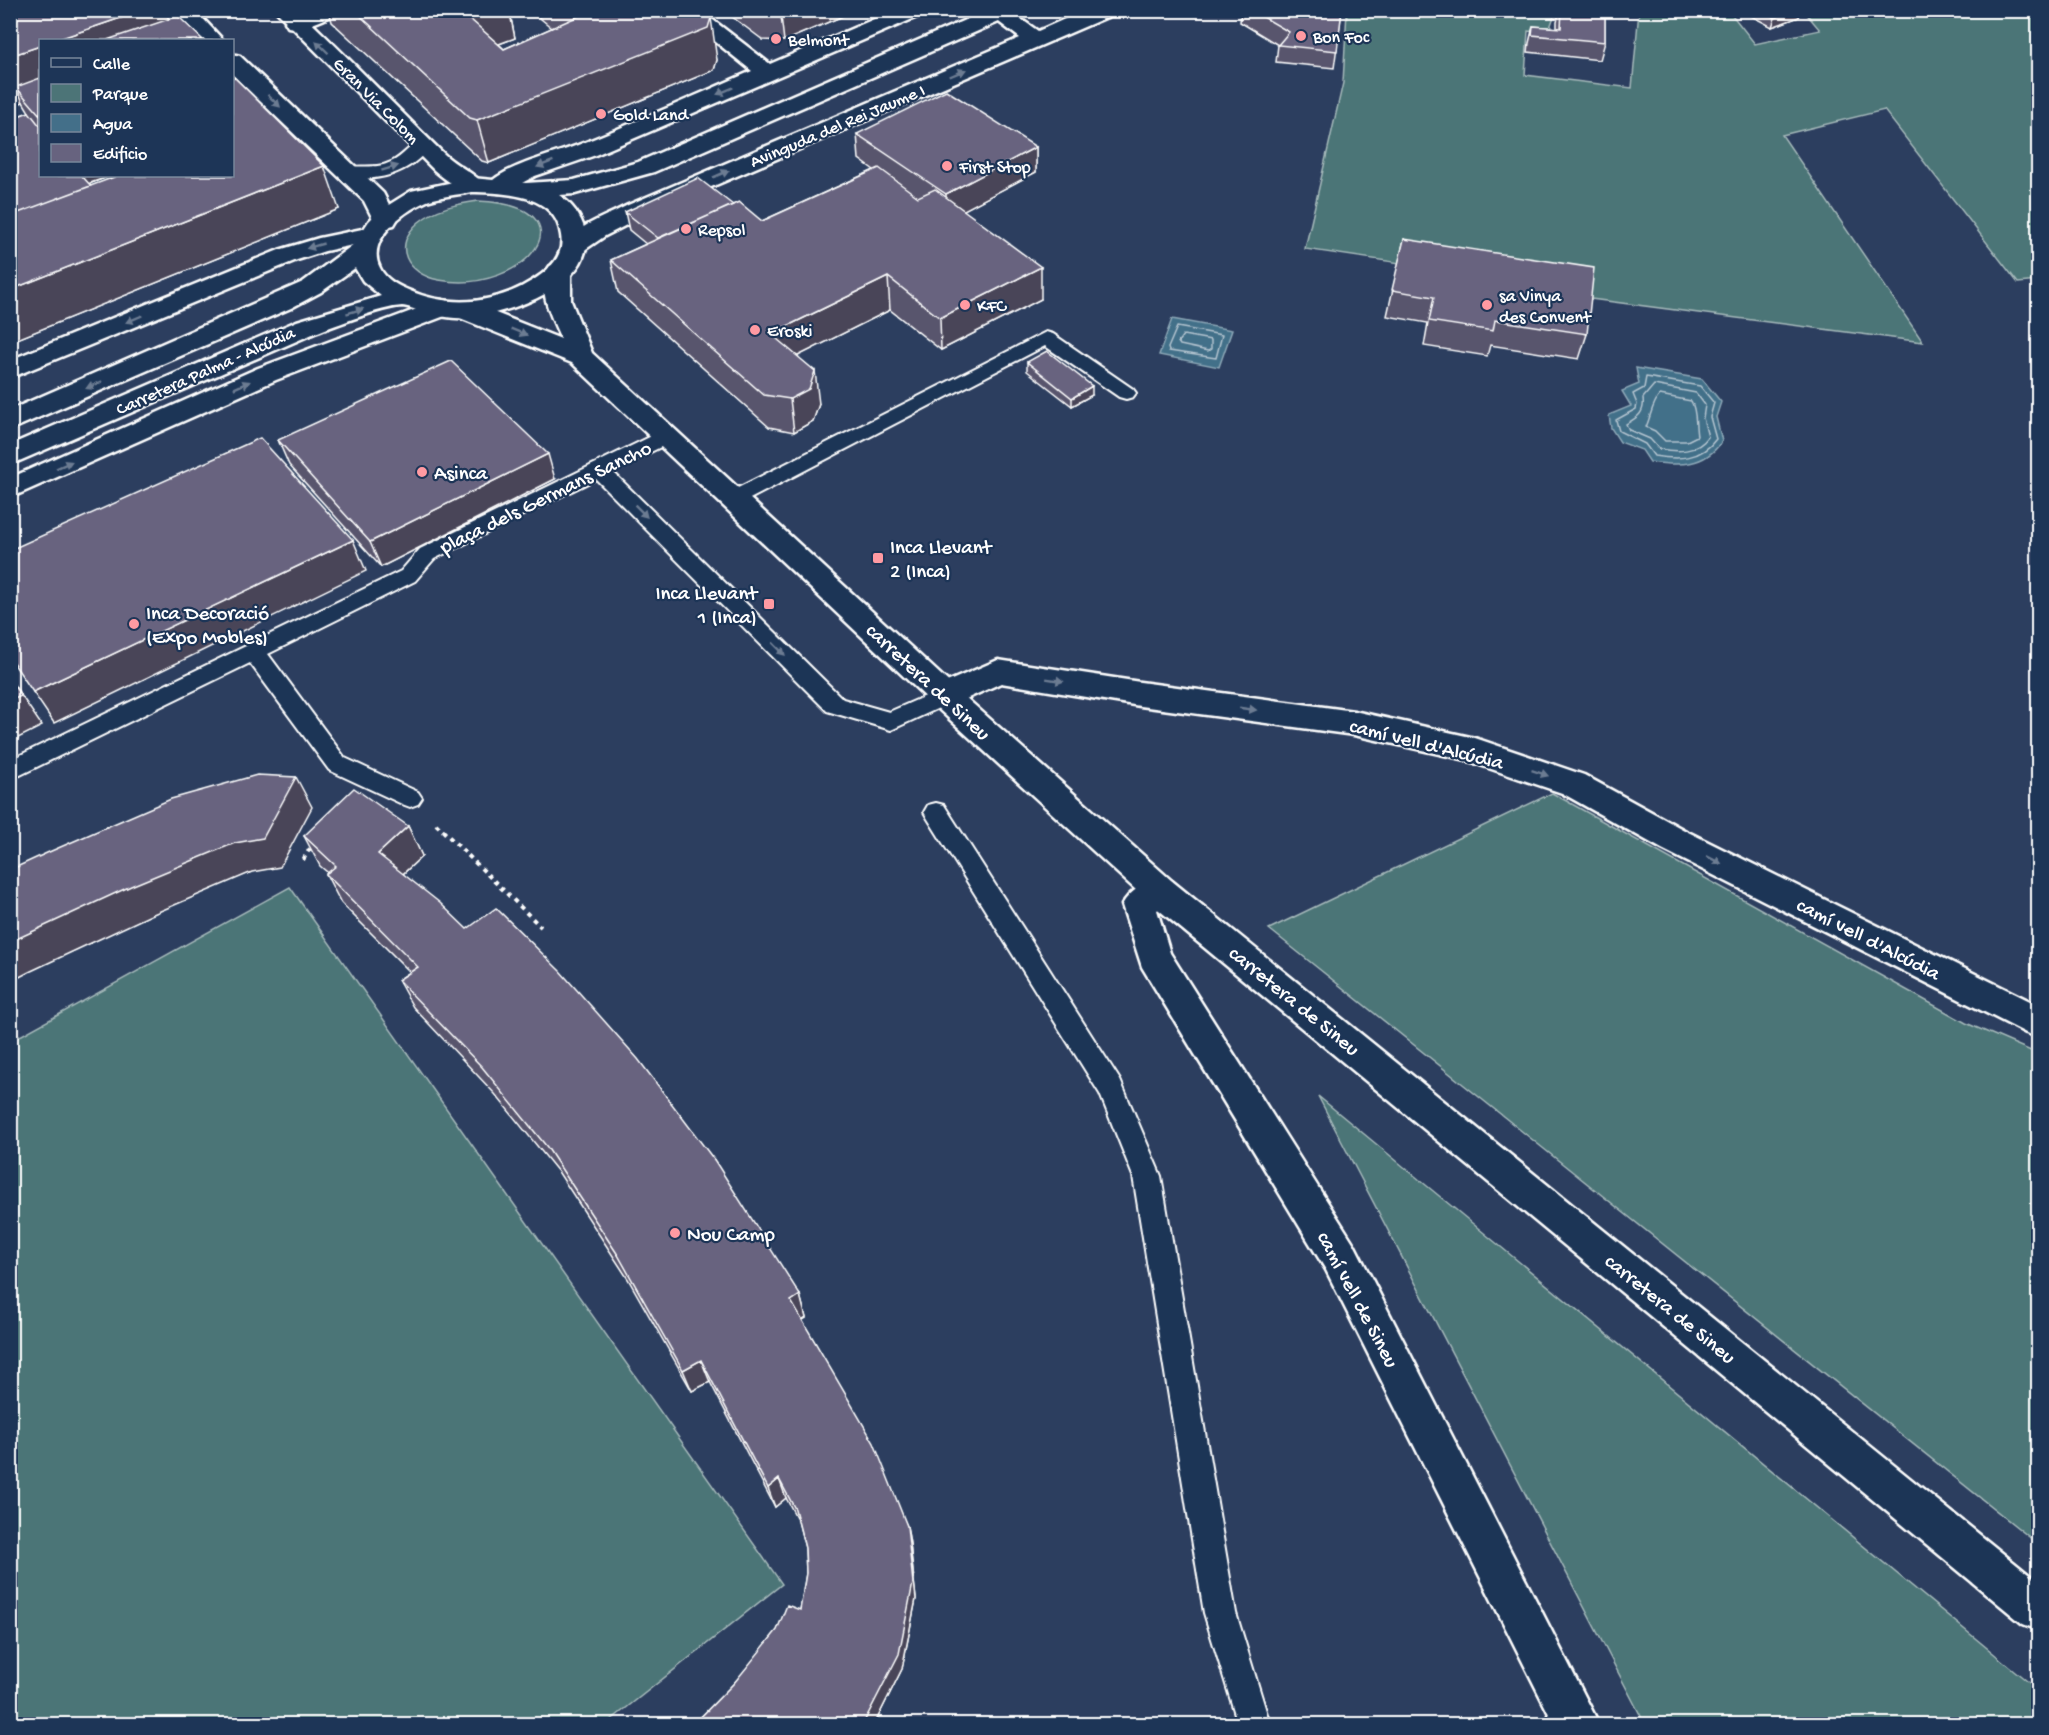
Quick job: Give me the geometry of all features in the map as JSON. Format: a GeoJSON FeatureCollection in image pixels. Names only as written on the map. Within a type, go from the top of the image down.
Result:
{"type":"FeatureCollection","features":[{"type":"Feature","properties":{"kind":"main road"},"geometry":{"type":"LineString","coordinates":[[182,10],[211,39]]}},
{"type":"Feature","properties":{"kind":"main road"},"geometry":{"type":"LineString","coordinates":[[291,16],[327,10]]}},
{"type":"Feature","properties":{"kind":"main road"},"geometry":{"type":"LineString","coordinates":[[686,10],[768,73]]}},
{"type":"Feature","properties":{"kind":"main road"},"geometry":{"type":"LineString","coordinates":[[499,186],[527,171],[585,151],[915,10]]}},
{"type":"Feature","properties":{"kind":"main road","name":"Avinguda del Rei Jaume I"},"geometry":{"type":"LineString","coordinates":[[646,167],[581,222],[596,231],[637,210],[1104,10]]}},
{"type":"Feature","properties":{"kind":"main road"},"geometry":{"type":"LineString","coordinates":[[1000,12],[1037,40]]}},
{"type":"Feature","properties":{"kind":"main road","name":"Avinguda del Rei Jaume I"},"geometry":{"type":"LineString","coordinates":[[528,190],[575,187],[646,167],[1000,12]]}},
{"type":"Feature","properties":{"kind":"main road","name":"Gran Via Colom"},"geometry":{"type":"LineString","coordinates":[[291,16],[423,146],[437,163],[454,176],[472,185]]}},
{"type":"Feature","properties":{"kind":"main road"},"geometry":{"type":"LineString","coordinates":[[234,63],[375,198],[374,234],[364,264],[372,277],[385,288],[405,298],[453,309],[581,357]]}},
{"type":"Feature","properties":{"kind":"main road"},"geometry":{"type":"LineString","coordinates":[[10,370],[288,255],[319,245],[374,234],[402,206],[418,196],[437,190],[472,185],[528,190],[552,201],[581,222],[570,257],[559,271],[539,288],[512,300],[453,309],[267,374],[10,489]]}},
{"type":"Feature","properties":{"kind":"main road","name":"Carretera Palma - Alcúdia"},"geometry":{"type":"LineString","coordinates":[[10,421],[243,320],[312,287],[374,234]]}},
{"type":"Feature","properties":{"kind":"main road"},"geometry":{"type":"LineString","coordinates":[[559,271],[558,301],[581,357]]}},
{"type":"Feature","properties":{"kind":"main road","name":"Carretera Palma - Alcúdia"},"geometry":{"type":"LineString","coordinates":[[10,456],[306,327],[359,309],[405,298]]}},
{"type":"Feature","properties":{"kind":"main road","name":"carretera de Sineu"},"geometry":{"type":"LineString","coordinates":[[581,357],[735,498],[944,696],[1160,891],[2038,1609]]}},
{"type":"Feature","properties":{"kind":"main road","name":"camí vell d'Alcúdia"},"geometry":{"type":"LineString","coordinates":[[944,696],[998,671],[1140,694],[1354,723],[1464,747],[1562,780],[1706,856],[2038,1022]]}},
{"type":"Feature","properties":{"kind":"main road","name":"camí vell de Sineu"},"geometry":{"type":"LineString","coordinates":[[1160,891],[1139,905],[1154,957],[1340,1257],[1577,1725]]}},
{"type":"Feature","properties":{"kind":"lane"},"geometry":{"type":"LineString","coordinates":[[350,172],[369,174],[396,168],[414,158],[423,146]]}},
{"type":"Feature","properties":{"kind":"lane"},"geometry":{"type":"LineString","coordinates":[[735,498],[1046,338],[1126,393]]}},
{"type":"Feature","properties":{"kind":"lane","name":"plaça dels Germans Sancho"},"geometry":{"type":"LineString","coordinates":[[10,771],[408,576],[427,554],[666,436]]}},
{"type":"Feature","properties":{"kind":"lane"},"geometry":{"type":"LineString","coordinates":[[599,470],[835,705],[891,721],[944,696]]}},
{"type":"Feature","properties":{"kind":"lane"},"geometry":{"type":"LineString","coordinates":[[254,652],[337,764],[410,798]]}},
{"type":"Feature","properties":{"kind":"lane"},"geometry":{"type":"LineString","coordinates":[[936,812],[1111,1088],[1148,1176],[1220,1613],[1254,1725]]}},
{"type":"Feature","properties":{"kind":"path"},"geometry":{"type":"LineString","coordinates":[[410,798],[541,927]]}},
{"type":"Feature","properties":{"kind":"path"},"geometry":{"type":"LineString","coordinates":[[303,860],[314,843]]}},
{"type":"Feature","properties":{"kind":"green space"},"geometry":{"type":"Polygon","coordinates":[[[1347,11],[1556,11],[1548,33],[1528,31],[1525,75],[1632,88],[1639,11],[1729,11],[1755,44],[1820,30],[1804,11],[2038,11],[2038,281],[2018,283],[1884,110],[1782,135],[1923,342],[1591,299],[1590,291],[1305,249],[1343,83],[1347,11]]]}},
{"type":"Feature","properties":{"kind":"green space"},"geometry":{"type":"Polygon","coordinates":[[[478,201],[514,206],[534,218],[540,232],[535,248],[521,263],[498,275],[470,281],[439,280],[418,272],[406,258],[406,240],[411,231],[419,222],[440,210],[478,201]]]}},
{"type":"Feature","properties":{"kind":"green space"},"geometry":{"type":"Polygon","coordinates":[[[1552,793],[1966,1023],[2038,1054],[2038,1544],[1269,929],[1552,793]]]}},
{"type":"Feature","properties":{"kind":"green space"},"geometry":{"type":"Polygon","coordinates":[[[290,887],[782,1584],[606,1724],[11,1724],[11,1041],[290,887]]]}},
{"type":"Feature","properties":{"kind":"green space"},"geometry":{"type":"Polygon","coordinates":[[[1318,1096],[2038,1690],[2038,1724],[1645,1724],[1318,1096]]]}},
{"type":"Feature","properties":{"kind":"water"},"geometry":{"type":"Polygon","coordinates":[[[1172,319],[1232,330],[1219,367],[1159,355],[1172,319]]]}},
{"type":"Feature","properties":{"kind":"water"},"geometry":{"type":"Polygon","coordinates":[[[1636,368],[1702,379],[1721,402],[1716,417],[1722,441],[1715,450],[1708,456],[1690,463],[1661,463],[1650,462],[1642,450],[1620,442],[1611,428],[1609,415],[1631,406],[1622,391],[1639,384],[1636,368]]]}},
{"type":"Feature","properties":{"kind":"building"},"geometry":{"type":"Polygon","coordinates":[[[10,10],[144,10],[59,39],[39,39],[39,46],[10,56],[10,10]]]}},
{"type":"Feature","properties":{"kind":"building"},"geometry":{"type":"Polygon","coordinates":[[[354,10],[464,10],[461,11],[504,49],[581,15],[575,10],[701,10],[711,18],[708,28],[477,120],[470,118],[354,10]]]}},
{"type":"Feature","properties":{"kind":"building"},"geometry":{"type":"Polygon","coordinates":[[[754,10],[794,10],[781,16],[760,15],[754,10]]]}},
{"type":"Feature","properties":{"kind":"building","name":"Bon Foc"},"geometry":{"type":"Polygon","coordinates":[[[1251,10],[1342,10],[1337,51],[1278,45],[1289,32],[1251,10]]]}},
{"type":"Feature","properties":{"kind":"building"},"geometry":{"type":"Polygon","coordinates":[[[1562,10],[1605,10],[1605,42],[1532,35],[1533,26],[1561,28],[1562,10]]]}},
{"type":"Feature","properties":{"kind":"building"},"geometry":{"type":"Polygon","coordinates":[[[1760,10],[1795,10],[1775,18],[1760,10]]]}},
{"type":"Feature","properties":{"kind":"building"},"geometry":{"type":"Polygon","coordinates":[[[178,16],[202,39],[110,39],[178,16]]]}},
{"type":"Feature","properties":{"kind":"building"},"geometry":{"type":"Polygon","coordinates":[[[39,78],[39,114],[16,87],[39,78]]]}},
{"type":"Feature","properties":{"kind":"building"},"geometry":{"type":"Polygon","coordinates":[[[234,78],[324,166],[10,290],[10,216],[114,177],[234,177],[234,78]]]}},
{"type":"Feature","properties":{"kind":"building"},"geometry":{"type":"Polygon","coordinates":[[[946,90],[1036,147],[946,194],[857,134],[946,90]]]}},
{"type":"Feature","properties":{"kind":"building"},"geometry":{"type":"Polygon","coordinates":[[[29,112],[39,125],[39,177],[83,177],[91,186],[10,216],[10,119],[29,112]]]}},
{"type":"Feature","properties":{"kind":"building","name":"Eroski"},"geometry":{"type":"Polygon","coordinates":[[[879,168],[918,197],[935,189],[1041,267],[940,318],[888,277],[771,334],[815,371],[809,389],[790,399],[764,395],[611,260],[739,202],[762,221],[879,168]]]}},
{"type":"Feature","properties":{"kind":"building"},"geometry":{"type":"Polygon","coordinates":[[[698,178],[733,205],[658,238],[625,212],[698,178]]]}},
{"type":"Feature","properties":{"kind":"building"},"geometry":{"type":"Polygon","coordinates":[[[1404,239],[1594,268],[1587,334],[1495,320],[1493,331],[1429,321],[1434,297],[1392,290],[1404,239]]]}},
{"type":"Feature","properties":{"kind":"building"},"geometry":{"type":"Polygon","coordinates":[[[1047,351],[1092,386],[1072,398],[1027,362],[1047,351]]]}},
{"type":"Feature","properties":{"kind":"building","name":"Asinca"},"geometry":{"type":"Polygon","coordinates":[[[451,361],[548,454],[370,542],[278,440],[451,361]]]}},
{"type":"Feature","properties":{"kind":"building","name":"Inca Decoració (Expo Mobles)"},"geometry":{"type":"Polygon","coordinates":[[[260,438],[353,540],[33,692],[10,658],[10,550],[260,438]]]}},
{"type":"Feature","properties":{"kind":"building"},"geometry":{"type":"Polygon","coordinates":[[[10,680],[21,696],[10,701],[10,680]]]}},
{"type":"Feature","properties":{"kind":"building"},"geometry":{"type":"Polygon","coordinates":[[[257,775],[296,777],[263,838],[235,843],[131,886],[10,942],[10,870],[171,799],[257,775]]]}},
{"type":"Feature","properties":{"kind":"building","name":"Nou Camp"},"geometry":{"type":"Polygon","coordinates":[[[354,788],[408,826],[378,854],[440,903],[467,929],[496,908],[560,971],[638,1059],[715,1161],[800,1295],[791,1301],[874,1443],[907,1526],[913,1583],[899,1654],[861,1725],[693,1725],[734,1683],[777,1630],[787,1605],[800,1610],[806,1573],[805,1548],[795,1509],[779,1479],[768,1488],[701,1360],[683,1370],[618,1255],[547,1147],[482,1067],[398,980],[418,967],[326,874],[336,866],[304,836],[354,788]]]}},
{"type":"Feature","properties":{"kind":"place","name":"Bon Foc"},"geometry":{"type":"Point","coordinates":[1301,36]}},
{"type":"Feature","properties":{"kind":"place","name":"Belmont"},"geometry":{"type":"Point","coordinates":[776,39]}},
{"type":"Feature","properties":{"kind":"place","name":"Gold Land"},"geometry":{"type":"Point","coordinates":[601,114]}},
{"type":"Feature","properties":{"kind":"place","name":"First Stop"},"geometry":{"type":"Point","coordinates":[947,166]}},
{"type":"Feature","properties":{"kind":"place","name":"Repsol"},"geometry":{"type":"Point","coordinates":[686,229]}},
{"type":"Feature","properties":{"kind":"place","name":"KFC"},"geometry":{"type":"Point","coordinates":[965,305]}},
{"type":"Feature","properties":{"kind":"place","name":"sa Vinya des Convent"},"geometry":{"type":"Point","coordinates":[1487,305]}},
{"type":"Feature","properties":{"kind":"place","name":"Eroski"},"geometry":{"type":"Point","coordinates":[755,330]}},
{"type":"Feature","properties":{"kind":"place","name":"Asinca"},"geometry":{"type":"Point","coordinates":[422,472]}},
{"type":"Feature","properties":{"kind":"place","name":"Inca Llevant 2 (Inca)"},"geometry":{"type":"Point","coordinates":[878,558]}},
{"type":"Feature","properties":{"kind":"place","name":"Inca Llevant 1 (Inca)"},"geometry":{"type":"Point","coordinates":[769,604]}},
{"type":"Feature","properties":{"kind":"place","name":"Inca Decoració (Expo Mobles)"},"geometry":{"type":"Point","coordinates":[134,624]}},
{"type":"Feature","properties":{"kind":"place","name":"Nou Camp"},"geometry":{"type":"Point","coordinates":[675,1233]}}]}
